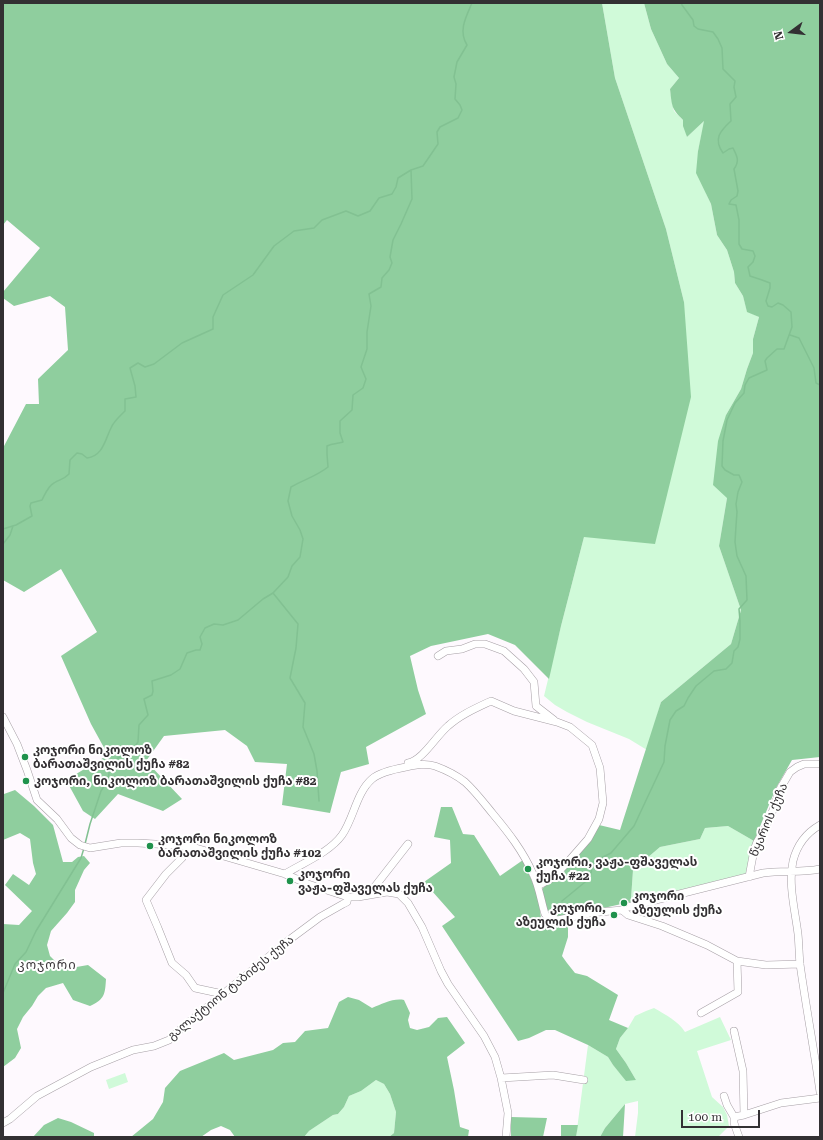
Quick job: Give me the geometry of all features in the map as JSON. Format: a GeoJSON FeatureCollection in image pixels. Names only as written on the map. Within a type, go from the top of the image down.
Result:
{"type":"FeatureCollection","features":[{"type":"Feature","properties":{"kind":"street"},"geometry":{"type":"LineString","coordinates":[[438,656],[446,651],[462,649],[476,644],[485,644],[504,651],[524,669],[534,682],[536,706],[557,722]]}},
{"type":"Feature","properties":{"kind":"street"},"geometry":{"type":"LineString","coordinates":[[285,874],[329,848],[342,835],[361,795],[372,779],[400,765],[410,763],[418,759],[448,726],[470,711],[491,701],[514,711],[557,722],[570,727],[592,745],[600,768],[603,803],[599,819],[588,839],[567,863],[552,878],[538,886]]}},
{"type":"Feature","properties":{"kind":"street"},"geometry":{"type":"LineString","coordinates":[[3,717],[17,744],[37,800],[57,819],[71,838],[80,845],[90,848],[121,843],[189,846],[285,874],[308,884],[348,897],[358,897],[387,892],[399,894],[408,903],[422,927],[448,984],[484,1036],[495,1057],[502,1078],[508,1113],[506,1137]]}},
{"type":"Feature","properties":{"kind":"street"},"geometry":{"type":"LineString","coordinates":[[394,769],[423,764],[435,766],[455,775],[473,789],[515,842],[526,860],[534,874],[545,914],[552,920],[590,913],[622,910],[628,907],[770,872],[805,872],[820,869]]}},
{"type":"Feature","properties":{"kind":"street","name":"წყაროს ქუჩა"},"geometry":{"type":"LineString","coordinates":[[749,877],[755,846],[765,829],[780,789],[790,772],[804,764],[820,764]]}},
{"type":"Feature","properties":{"kind":"street"},"geometry":{"type":"LineString","coordinates":[[820,825],[812,830],[801,841],[796,850],[792,871],[800,964],[818,1070],[820,1092]]}},
{"type":"Feature","properties":{"kind":"street"},"geometry":{"type":"LineString","coordinates":[[369,894],[408,844]]}},
{"type":"Feature","properties":{"kind":"street"},"geometry":{"type":"LineString","coordinates":[[189,846],[182,858],[166,874],[146,900],[172,963],[186,975],[195,988],[223,994]]}},
{"type":"Feature","properties":{"kind":"street","name":"გალაქტიონ ტაბიძეს ქუჩა"},"geometry":{"type":"LineString","coordinates":[[3,1123],[10,1119],[37,1096],[91,1067],[133,1050],[154,1046],[169,1040],[184,1026],[296,935],[320,917],[347,902],[348,897]]}},
{"type":"Feature","properties":{"kind":"street"},"geometry":{"type":"LineString","coordinates":[[622,910],[628,915],[662,926],[707,945],[737,961],[766,965],[800,964]]}},
{"type":"Feature","properties":{"kind":"street"},"geometry":{"type":"LineString","coordinates":[[701,1013],[738,992],[737,961]]}},
{"type":"Feature","properties":{"kind":"street"},"geometry":{"type":"LineString","coordinates":[[734,1031],[743,1071],[744,1115]]}},
{"type":"Feature","properties":{"kind":"street"},"geometry":{"type":"LineString","coordinates":[[502,1078],[554,1075],[584,1080]]}},
{"type":"Feature","properties":{"kind":"street"},"geometry":{"type":"LineString","coordinates":[[724,1096],[727,1105],[734,1116],[734,1123],[740,1137]]}},
{"type":"Feature","properties":{"kind":"street"},"geometry":{"type":"LineString","coordinates":[[734,1116],[744,1115],[781,1103],[820,1098]]}},
{"type":"Feature","properties":{"kind":"green space"},"geometry":{"type":"Polygon","coordinates":[[[3,3],[602,3],[615,78],[666,229],[684,302],[691,397],[655,544],[584,537],[549,679],[515,645],[488,634],[431,646],[410,656],[418,690],[426,714],[366,747],[369,764],[341,772],[330,813],[282,805],[287,764],[255,762],[247,746],[225,730],[164,736],[146,761],[182,799],[163,811],[118,794],[95,819],[83,811],[66,780],[108,755],[91,724],[61,656],[97,632],[61,569],[24,592],[3,580],[3,448],[26,404],[39,404],[38,379],[68,350],[65,307],[50,296],[14,306],[3,298],[3,292],[40,248],[7,220],[3,225],[3,3]]]}},
{"type":"Feature","properties":{"kind":"green space"},"geometry":{"type":"Polygon","coordinates":[[[602,3],[644,3],[651,29],[667,64],[679,78],[670,89],[674,111],[683,120],[687,137],[705,120],[698,151],[706,193],[711,204],[717,235],[727,250],[734,272],[735,283],[743,296],[747,311],[759,317],[753,339],[753,353],[741,389],[726,415],[727,498],[719,546],[741,610],[731,644],[661,702],[647,750],[629,739],[567,712],[544,696],[584,537],[684,302],[666,229],[615,78],[602,3]]]}},
{"type":"Feature","properties":{"kind":"green space"},"geometry":{"type":"Polygon","coordinates":[[[644,3],[820,3],[820,757],[792,760],[776,788],[754,841],[728,826],[705,828],[700,839],[660,847],[633,870],[631,899],[636,902],[559,918],[551,915],[546,907],[542,889],[578,855],[599,825],[620,830],[661,702],[731,644],[741,610],[719,546],[727,498],[713,485],[718,441],[726,415],[741,389],[753,353],[753,339],[759,317],[747,312],[743,296],[735,283],[734,272],[727,250],[717,235],[711,204],[696,173],[698,151],[704,121],[687,137],[683,126],[683,120],[674,109],[671,99],[670,89],[679,78],[667,64],[651,29],[644,3]]]}},
{"type":"Feature","properties":{"kind":"green space"},"geometry":{"type":"Polygon","coordinates":[[[15,790],[53,825],[63,862],[72,862],[78,857],[84,856],[90,863],[84,870],[75,890],[75,902],[51,931],[47,945],[50,956],[65,969],[88,965],[106,979],[103,996],[99,1001],[90,1006],[73,1000],[63,983],[46,988],[38,996],[23,1017],[17,1029],[21,1048],[15,1058],[3,1067],[3,924],[19,925],[32,911],[5,885],[13,874],[29,885],[36,874],[30,839],[20,833],[3,840],[3,795],[15,790]]]}},
{"type":"Feature","properties":{"kind":"green space"},"geometry":{"type":"Polygon","coordinates":[[[441,807],[452,807],[463,834],[474,835],[500,876],[523,860],[538,895],[541,918],[551,924],[568,922],[568,937],[562,956],[575,973],[587,976],[618,995],[609,1020],[628,1028],[620,1038],[616,1049],[636,1080],[626,1081],[608,1057],[588,1045],[555,1030],[546,1030],[529,1038],[518,1041],[442,926],[455,917],[424,882],[451,863],[450,840],[434,837],[441,807]]]}},
{"type":"Feature","properties":{"kind":"green space"},"geometry":{"type":"Polygon","coordinates":[[[728,826],[754,841],[746,875],[636,902],[631,899],[633,870],[660,847],[700,839],[705,828],[728,826]]]}},
{"type":"Feature","properties":{"kind":"green space"},"geometry":{"type":"Polygon","coordinates":[[[348,997],[359,1000],[372,1008],[392,1001],[404,1000],[410,1013],[408,1020],[410,1028],[417,1030],[429,1027],[438,1018],[447,1017],[465,1043],[447,1057],[460,1127],[469,1130],[468,1137],[389,1137],[394,1133],[396,1112],[390,1094],[384,1084],[376,1080],[361,1091],[349,1096],[344,1107],[338,1114],[333,1115],[309,1131],[304,1137],[235,1137],[230,1130],[221,1126],[211,1130],[201,1137],[131,1137],[153,1119],[163,1102],[165,1088],[180,1071],[224,1053],[234,1060],[273,1050],[283,1043],[295,1042],[305,1031],[328,1028],[339,1002],[348,997]]]}},
{"type":"Feature","properties":{"kind":"green space"},"geometry":{"type":"Polygon","coordinates":[[[654,1008],[675,1021],[685,1032],[720,1017],[731,1040],[697,1051],[712,1097],[723,1107],[727,1115],[729,1126],[718,1137],[635,1137],[638,1101],[625,1104],[605,1128],[600,1137],[576,1137],[588,1045],[608,1057],[619,1072],[636,1080],[616,1049],[620,1038],[635,1016],[654,1008]]]}},
{"type":"Feature","properties":{"kind":"green space"},"geometry":{"type":"Polygon","coordinates":[[[125,1073],[128,1082],[109,1089],[106,1080],[125,1073]]]}},
{"type":"Feature","properties":{"kind":"green space"},"geometry":{"type":"Polygon","coordinates":[[[376,1080],[384,1084],[390,1094],[396,1112],[394,1133],[389,1137],[304,1137],[309,1131],[333,1115],[338,1114],[344,1107],[349,1096],[361,1091],[376,1080]]]}},
{"type":"Feature","properties":{"kind":"green space"},"geometry":{"type":"Polygon","coordinates":[[[625,1104],[623,1137],[600,1137],[605,1128],[625,1104]]]}},
{"type":"Feature","properties":{"kind":"green space"},"geometry":{"type":"Polygon","coordinates":[[[511,1117],[547,1118],[543,1137],[511,1137],[511,1117]]]}},
{"type":"Feature","properties":{"kind":"green space"},"geometry":{"type":"Polygon","coordinates":[[[58,1118],[71,1122],[94,1133],[94,1137],[33,1137],[44,1125],[58,1118]]]}},
{"type":"Feature","properties":{"kind":"green space"},"geometry":{"type":"Polygon","coordinates":[[[561,1125],[578,1125],[576,1137],[561,1137],[561,1125]]]}},
{"type":"Feature","properties":{"kind":"waterway"},"geometry":{"type":"LineString","coordinates":[[3,529],[16,525],[32,516],[30,506],[31,503],[42,500],[52,484],[69,474],[70,460],[77,453],[82,454],[87,458],[92,457],[100,451],[113,424],[125,411],[125,399],[136,397],[135,386],[130,368],[138,363],[145,367],[154,364],[182,343],[213,329],[213,317],[223,295],[253,275],[274,246],[294,231],[314,228],[322,220],[346,211],[358,216],[370,211],[379,198],[392,194],[396,187],[398,178],[411,170],[423,166],[438,144],[437,132],[440,127],[458,118],[462,110],[455,99],[456,84],[454,77],[457,62],[467,45],[464,40],[463,29],[465,19],[472,3]]}},
{"type":"Feature","properties":{"kind":"waterway"},"geometry":{"type":"LineString","coordinates":[[562,901],[590,878],[593,862],[611,853],[634,826],[664,762],[665,746],[670,720],[676,711],[684,706],[696,686],[714,671],[726,669],[732,663],[734,651],[738,647],[740,639],[739,609],[747,600],[746,576],[737,556],[735,542],[737,512],[736,504],[738,492],[742,482],[739,475],[734,475],[725,470],[722,466],[723,441],[727,420],[735,403],[744,393],[745,385],[749,378],[767,370],[765,361],[777,349],[784,349],[792,327],[791,312],[783,305],[778,303],[772,307],[768,306],[766,301],[770,283],[750,276],[748,267],[753,262],[755,256],[753,251],[742,249],[739,244],[739,220],[736,205],[729,204],[731,200],[737,196],[738,191],[734,169],[737,163],[737,158],[733,148],[723,153],[718,144],[718,139],[721,132],[731,121],[730,104],[736,97],[734,87],[735,81],[723,69],[722,48],[718,39],[713,32],[698,29],[694,26],[693,20],[681,3]]}},
{"type":"Feature","properties":{"kind":"waterway"},"geometry":{"type":"LineString","coordinates":[[85,844],[101,791],[108,780],[110,767],[118,758],[132,750],[138,742],[139,725],[148,715],[144,699],[152,695],[152,681],[171,675],[180,669],[187,653],[200,650],[202,644],[200,637],[205,628],[214,624],[223,625],[238,620],[263,599],[273,593],[288,577],[292,566],[300,557],[303,539],[292,516],[288,501],[291,487],[328,467],[327,446],[343,442],[340,433],[340,421],[352,410],[353,395],[363,388],[366,379],[361,367],[367,349],[367,332],[371,306],[369,294],[381,287],[382,278],[389,270],[392,263],[390,257],[393,240],[412,199],[411,170]]}},
{"type":"Feature","properties":{"kind":"waterway"},"geometry":{"type":"LineString","coordinates":[[790,335],[799,338],[814,368],[816,383],[820,385]]}},
{"type":"Feature","properties":{"kind":"waterway"},"geometry":{"type":"LineString","coordinates":[[3,544],[10,535],[13,526]]}},
{"type":"Feature","properties":{"kind":"waterway"},"geometry":{"type":"LineString","coordinates":[[273,593],[298,624],[296,648],[290,678],[305,703],[303,727],[314,754],[319,801]]}},
{"type":"Feature","properties":{"kind":"waterway"},"geometry":{"type":"LineString","coordinates":[[3,993],[15,964],[26,952],[36,931],[81,858],[84,848]]}},
{"type":"Feature","properties":{"kind":"place","name":"კოჯორი ნიკოლოზ ბარათაშვილის ქუჩა #82"},"geometry":{"type":"Point","coordinates":[25,757]}},
{"type":"Feature","properties":{"kind":"place","name":"კოჯორი, ნიკოლოზ ბარათაშვილის ქუჩა #82"},"geometry":{"type":"Point","coordinates":[26,781]}},
{"type":"Feature","properties":{"kind":"place","name":"კოჯორი ნიკოლოზ ბარათაშვილის ქუჩა #102"},"geometry":{"type":"Point","coordinates":[150,846]}},
{"type":"Feature","properties":{"kind":"place","name":"კოჯორი, ვაჟა-ფშაველას ქუჩა #22"},"geometry":{"type":"Point","coordinates":[528,869]}},
{"type":"Feature","properties":{"kind":"place","name":"კოჯორი ვაჟა-ფშაველას ქუჩა"},"geometry":{"type":"Point","coordinates":[290,881]}},
{"type":"Feature","properties":{"kind":"place","name":"კოჯორი აზეულის ქუჩა"},"geometry":{"type":"Point","coordinates":[624,903]}},
{"type":"Feature","properties":{"kind":"place","name":"კოჯორი, აზეულის ქუჩა"},"geometry":{"type":"Point","coordinates":[614,915]}},
{"type":"Feature","properties":{"kind":"district","name":"კოჯორი"},"geometry":{"type":"Point","coordinates":[47,965]}}]}
